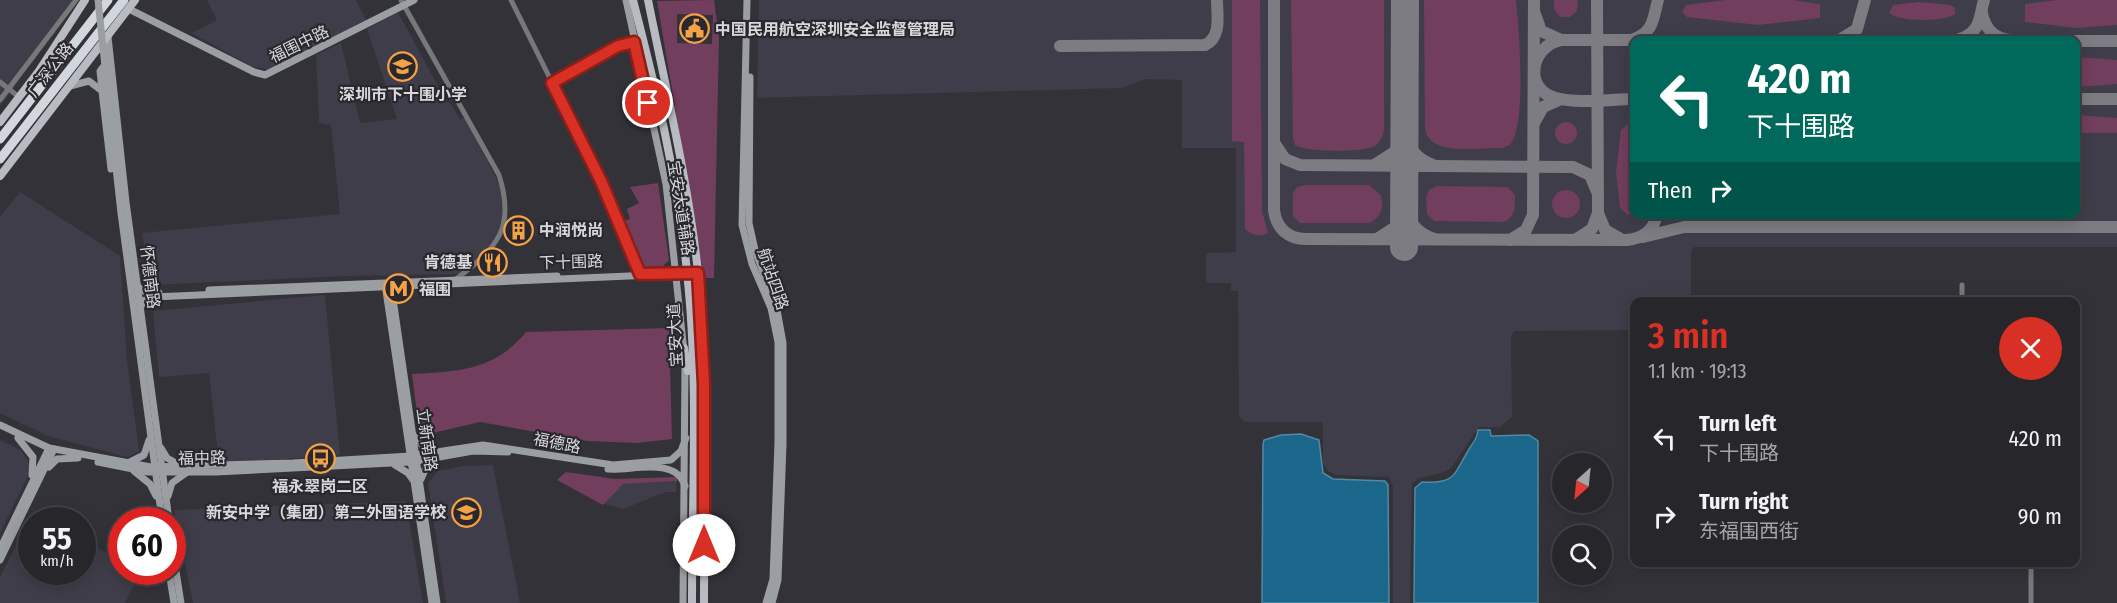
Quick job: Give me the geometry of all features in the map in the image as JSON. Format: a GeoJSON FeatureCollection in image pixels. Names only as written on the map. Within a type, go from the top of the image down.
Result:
{"type":"FeatureCollection","features":[{"type":"Feature","properties":{"kind":"highway","name":"广深公路"},"geometry":{"type":"LineString","coordinates":[[0,139],[108,0]]}},
{"type":"Feature","properties":{"kind":"highway","name":"广深公路"},"geometry":{"type":"LineString","coordinates":[[0,159],[126,4]]}},
{"type":"Feature","properties":{"kind":"main road"},"geometry":{"type":"LineString","coordinates":[[0,122],[85,0]]}},
{"type":"Feature","properties":{"kind":"main road","name":"怀德南路"},"geometry":{"type":"LineString","coordinates":[[98,0],[105,89],[149,431],[163,507]]}},
{"type":"Feature","properties":{"kind":"main road"},"geometry":{"type":"LineString","coordinates":[[0,176],[108,37],[126,4],[135,0]]}},
{"type":"Feature","properties":{"kind":"main road","name":"福围中路"},"geometry":{"type":"LineString","coordinates":[[126,4],[254,72],[265,75],[402,3],[414,0]]}},
{"type":"Feature","properties":{"kind":"main road","name":"宝安大道辅路"},"geometry":{"type":"LineString","coordinates":[[626,0],[666,184],[682,274],[686,438],[683,603]]}},
{"type":"Feature","properties":{"kind":"main road","name":"宝安大道"},"geometry":{"type":"LineString","coordinates":[[633,0],[675,183],[692,396],[692,603]]}},
{"type":"Feature","properties":{"kind":"main road","name":"宝安大道"},"geometry":{"type":"LineString","coordinates":[[648,0],[681,166],[698,273],[704,384],[704,603]]}},
{"type":"Feature","properties":{"kind":"main road","name":"航站四路"},"geometry":{"type":"LineString","coordinates":[[749,0],[742,225],[752,264],[771,308],[778,342],[773,579],[766,603]]}},
{"type":"Feature","properties":{"kind":"main road","name":"航站四路"},"geometry":{"type":"LineString","coordinates":[[749,0],[749,223],[755,250],[777,310],[783,344],[780,535],[778,580],[772,603]]}},
{"type":"Feature","properties":{"kind":"main road","name":"怀德南路"},"geometry":{"type":"LineString","coordinates":[[108,37],[157,437],[158,470]]}},
{"type":"Feature","properties":{"kind":"main road"},"geometry":{"type":"LineString","coordinates":[[105,89],[101,70],[108,68],[112,74]]}},
{"type":"Feature","properties":{"kind":"main road"},"geometry":{"type":"LineString","coordinates":[[68,87],[78,82],[89,81],[105,89]]}},
{"type":"Feature","properties":{"kind":"main road","name":"下十围路"},"geometry":{"type":"LineString","coordinates":[[137,286],[152,293],[698,273]]}},
{"type":"Feature","properties":{"kind":"main road","name":"下十围路"},"geometry":{"type":"LineString","coordinates":[[140,308],[145,300],[153,297],[388,285],[456,279],[682,274]]}},
{"type":"Feature","properties":{"kind":"main road","name":"立新南路"},"geometry":{"type":"LineString","coordinates":[[388,285],[412,430],[413,459]]}},
{"type":"Feature","properties":{"kind":"main road","name":"立新南路"},"geometry":{"type":"LineString","coordinates":[[388,285],[408,438],[437,603]]}},
{"type":"Feature","properties":{"kind":"main road"},"geometry":{"type":"LineString","coordinates":[[684,348],[692,396]]}},
{"type":"Feature","properties":{"kind":"main road","name":"福中路"},"geometry":{"type":"LineString","coordinates":[[0,427],[18,438],[78,458],[158,470],[383,464],[413,459]]}},
{"type":"Feature","properties":{"kind":"main road","name":"福中路"},"geometry":{"type":"LineString","coordinates":[[0,427],[51,450],[128,466]]}},
{"type":"Feature","properties":{"kind":"main road"},"geometry":{"type":"LineString","coordinates":[[412,430],[423,446],[441,454],[422,472],[418,490]]}},
{"type":"Feature","properties":{"kind":"main road"},"geometry":{"type":"LineString","coordinates":[[149,431],[148,447],[144,455],[128,466],[150,484],[163,507]]}},
{"type":"Feature","properties":{"kind":"main road"},"geometry":{"type":"LineString","coordinates":[[157,437],[167,459],[185,470],[170,486],[163,507]]}},
{"type":"Feature","properties":{"kind":"main road"},"geometry":{"type":"LineString","coordinates":[[18,438],[34,461],[27,493]]}},
{"type":"Feature","properties":{"kind":"main road"},"geometry":{"type":"LineString","coordinates":[[394,457],[406,448],[408,438]]}},
{"type":"Feature","properties":{"kind":"main road","name":"福德路"},"geometry":{"type":"LineString","coordinates":[[413,459],[483,445],[604,465],[658,465],[677,457],[686,438]]}},
{"type":"Feature","properties":{"kind":"main road"},"geometry":{"type":"LineString","coordinates":[[0,549],[51,450]]}},
{"type":"Feature","properties":{"kind":"main road"},"geometry":{"type":"LineString","coordinates":[[26,507],[51,450]]}},
{"type":"Feature","properties":{"kind":"main road","name":"福中路"},"geometry":{"type":"LineString","coordinates":[[185,470],[394,457],[413,459]]}},
{"type":"Feature","properties":{"kind":"main road"},"geometry":{"type":"LineString","coordinates":[[30,507],[53,462],[78,458]]}},
{"type":"Feature","properties":{"kind":"main road"},"geometry":{"type":"LineString","coordinates":[[383,464],[401,467],[408,473],[418,490]]}},
{"type":"Feature","properties":{"kind":"main road"},"geometry":{"type":"LineString","coordinates":[[658,465],[675,470],[685,486]]}},
{"type":"Feature","properties":{"kind":"main road","name":"立新南路"},"geometry":{"type":"LineString","coordinates":[[418,490],[432,603]]}},
{"type":"Feature","properties":{"kind":"main road"},"geometry":{"type":"LineString","coordinates":[[0,560],[18,523]]}},
{"type":"Feature","properties":{"kind":"main road"},"geometry":{"type":"LineString","coordinates":[[172,585],[174,603]]}},
{"type":"Feature","properties":{"kind":"main road"},"geometry":{"type":"LineString","coordinates":[[178,585],[181,603]]}},
{"type":"Feature","properties":{"kind":"street"},"geometry":{"type":"LineString","coordinates":[[0,100],[76,0]]}},
{"type":"Feature","properties":{"kind":"street"},"geometry":{"type":"LineString","coordinates":[[511,0],[601,181],[640,274]]}},
{"type":"Feature","properties":{"kind":"street"},"geometry":{"type":"LineString","coordinates":[[402,3],[499,175],[506,198],[506,218],[491,249],[456,279]]}},
{"type":"Feature","properties":{"kind":"street"},"geometry":{"type":"LineString","coordinates":[[552,83],[618,46],[634,42]]}},
{"type":"Feature","properties":{"kind":"street"},"geometry":{"type":"LineString","coordinates":[[0,82],[19,97]]}},
{"type":"Feature","properties":{"kind":"street"},"geometry":{"type":"LineString","coordinates":[[1962,285],[1962,297]]}},
{"type":"Feature","properties":{"kind":"street"},"geometry":{"type":"LineString","coordinates":[[2031,567],[2031,603]]}},
{"type":"Feature","properties":{"kind":"shaded area"},"geometry":{"type":"Polygon","coordinates":[[[0,0],[79,0],[0,106],[0,0]]]}},
{"type":"Feature","properties":{"kind":"shaded area"},"geometry":{"type":"Polygon","coordinates":[[[207,0],[356,0],[366,20],[269,70],[251,66],[192,33],[217,20],[207,0]]]}},
{"type":"Feature","properties":{"kind":"shaded area"},"geometry":{"type":"Polygon","coordinates":[[[714,0],[719,37],[714,278],[704,278],[657,1],[714,0]],[[677,14],[677,43],[712,44],[713,15],[677,14]]]}},
{"type":"Feature","properties":{"kind":"shaded area"},"geometry":{"type":"Polygon","coordinates":[[[759,0],[2117,0],[2117,247],[1694,247],[1691,251],[1691,297],[1630,297],[1630,330],[1514,331],[1511,336],[1512,417],[1500,427],[1479,427],[1451,468],[1442,473],[1419,478],[1412,484],[1410,603],[1393,603],[1393,487],[1389,477],[1335,475],[1328,471],[1323,464],[1323,422],[1245,422],[1239,416],[1238,291],[1231,291],[1231,283],[1206,283],[1206,253],[1236,252],[1236,148],[1182,148],[1182,80],[1146,79],[1122,88],[757,98],[759,0]]]}},
{"type":"Feature","properties":{"kind":"shaded area"},"geometry":{"type":"Polygon","coordinates":[[[1232,0],[1260,0],[1262,211],[1268,233],[1263,235],[1253,234],[1245,229],[1244,142],[1232,141],[1232,0]]]}},
{"type":"Feature","properties":{"kind":"shaded area"},"geometry":{"type":"Polygon","coordinates":[[[1291,0],[1384,0],[1384,130],[1375,146],[1359,150],[1334,151],[1295,145],[1293,138],[1291,0]]]}},
{"type":"Feature","properties":{"kind":"shaded area"},"geometry":{"type":"Polygon","coordinates":[[[1424,0],[1516,0],[1520,53],[1520,98],[1519,118],[1510,145],[1502,148],[1456,149],[1435,143],[1428,137],[1425,127],[1424,0]]]}},
{"type":"Feature","properties":{"kind":"shaded area"},"geometry":{"type":"Polygon","coordinates":[[[1554,0],[1578,0],[1577,11],[1570,17],[1560,17],[1554,9],[1554,0]]]}},
{"type":"Feature","properties":{"kind":"shaded area"},"geometry":{"type":"Polygon","coordinates":[[[1726,0],[1792,0],[1820,4],[1820,18],[1758,25],[1687,17],[1682,12],[1686,5],[1726,0]]]}},
{"type":"Feature","properties":{"kind":"shaded area"},"geometry":{"type":"Polygon","coordinates":[[[2057,0],[2117,0],[2117,25],[2076,28],[2025,22],[2025,4],[2057,0]]]}},
{"type":"Feature","properties":{"kind":"shaded area"},"geometry":{"type":"Polygon","coordinates":[[[1919,2],[1950,5],[1955,8],[1955,14],[1950,17],[1922,20],[1902,18],[1889,13],[1893,5],[1919,2]]]}},
{"type":"Feature","properties":{"kind":"shaded area"},"geometry":{"type":"Polygon","coordinates":[[[398,12],[447,103],[450,103],[460,119],[465,117],[499,184],[504,202],[503,216],[498,235],[484,254],[458,274],[346,276],[151,285],[142,233],[340,214],[331,125],[319,123],[316,55],[341,43],[360,123],[397,119],[367,29],[398,12]]]}},
{"type":"Feature","properties":{"kind":"shaded area"},"geometry":{"type":"Polygon","coordinates":[[[2080,57],[2117,60],[2117,84],[2080,87],[2080,57]]]}},
{"type":"Feature","properties":{"kind":"shaded area"},"geometry":{"type":"Polygon","coordinates":[[[2080,115],[2117,118],[2117,133],[2080,133],[2080,115]]]}},
{"type":"Feature","properties":{"kind":"shaded area"},"geometry":{"type":"Polygon","coordinates":[[[1566,122],[1574,125],[1577,133],[1574,141],[1566,144],[1558,141],[1555,133],[1558,125],[1566,122]]]}},
{"type":"Feature","properties":{"kind":"shaded area"},"geometry":{"type":"Polygon","coordinates":[[[1628,124],[1630,125],[1630,214],[1628,215],[1620,208],[1616,172],[1621,130],[1628,124]]]}},
{"type":"Feature","properties":{"kind":"shaded area"},"geometry":{"type":"Polygon","coordinates":[[[658,183],[669,260],[663,266],[643,267],[624,221],[630,219],[627,209],[639,203],[630,187],[658,183]]]}},
{"type":"Feature","properties":{"kind":"shaded area"},"geometry":{"type":"Polygon","coordinates":[[[1369,185],[1380,194],[1381,211],[1369,223],[1300,223],[1293,216],[1293,193],[1297,187],[1369,185]]]}},
{"type":"Feature","properties":{"kind":"shaded area"},"geometry":{"type":"Polygon","coordinates":[[[1437,186],[1508,187],[1515,195],[1514,211],[1510,218],[1503,222],[1434,221],[1427,214],[1426,198],[1429,190],[1437,186]]]}},
{"type":"Feature","properties":{"kind":"shaded area"},"geometry":{"type":"Polygon","coordinates":[[[1566,190],[1576,194],[1580,204],[1576,214],[1566,218],[1556,214],[1552,204],[1556,194],[1566,190]]]}},
{"type":"Feature","properties":{"kind":"shaded area"},"geometry":{"type":"Polygon","coordinates":[[[20,192],[120,256],[127,360],[139,451],[127,457],[48,436],[0,413],[0,217],[20,192]]]}},
{"type":"Feature","properties":{"kind":"shaded area"},"geometry":{"type":"Polygon","coordinates":[[[325,295],[340,455],[219,464],[209,373],[159,377],[153,311],[325,295]]]}},
{"type":"Feature","properties":{"kind":"shaded area"},"geometry":{"type":"Polygon","coordinates":[[[669,328],[672,439],[637,443],[587,441],[480,422],[420,436],[412,374],[460,370],[488,362],[514,345],[526,332],[669,328]]]}},
{"type":"Feature","properties":{"kind":"shaded area"},"geometry":{"type":"Polygon","coordinates":[[[0,440],[21,450],[32,468],[0,533],[0,440]]]}},
{"type":"Feature","properties":{"kind":"shaded area","name":"新安中学（集团）第二外国语学校"},"geometry":{"type":"Polygon","coordinates":[[[493,465],[520,603],[446,603],[428,483],[438,471],[464,466],[493,465]]]}},
{"type":"Feature","properties":{"kind":"shaded area"},"geometry":{"type":"Polygon","coordinates":[[[566,472],[615,479],[677,477],[677,481],[623,484],[603,505],[557,480],[566,472]]]}},
{"type":"Feature","properties":{"kind":"shaded area"},"geometry":{"type":"Polygon","coordinates":[[[677,481],[676,492],[666,492],[623,509],[602,503],[623,484],[677,481]]]}},
{"type":"Feature","properties":{"kind":"shaded area"},"geometry":{"type":"Polygon","coordinates":[[[406,501],[423,603],[193,603],[186,569],[186,510],[406,501]]]}},
{"type":"Feature","properties":{"kind":"shaded area"},"geometry":{"type":"Polygon","coordinates":[[[18,542],[18,585],[96,585],[96,548],[108,554],[108,585],[134,585],[125,603],[0,603],[0,577],[18,542]]]}},
{"type":"Feature","properties":{"kind":"water"},"geometry":{"type":"Polygon","coordinates":[[[1478,430],[1490,430],[1491,436],[1529,435],[1538,441],[1538,603],[1414,603],[1415,488],[1422,482],[1441,482],[1452,477],[1478,430]]]}},
{"type":"Feature","properties":{"kind":"water"},"geometry":{"type":"Polygon","coordinates":[[[1301,434],[1319,440],[1323,473],[1333,479],[1385,481],[1388,485],[1389,603],[1262,603],[1263,444],[1264,440],[1281,435],[1301,434]]]}},
{"type":"Feature","properties":{"kind":"taxiway"},"geometry":{"type":"LineString","coordinates":[[1060,46],[1205,45],[1214,37],[1216,31],[1217,0]]}},
{"type":"Feature","properties":{"kind":"taxiway"},"geometry":{"type":"LineString","coordinates":[[1274,0],[1274,210],[1277,222],[1288,235],[1306,239],[1627,240],[1647,233],[1656,219]]}},
{"type":"Feature","properties":{"kind":"taxiway"},"geometry":{"type":"LineString","coordinates":[[1510,240],[1526,230],[1533,215],[1534,0]]}},
{"type":"Feature","properties":{"kind":"taxiway"},"geometry":{"type":"LineString","coordinates":[[1597,0],[1598,213],[1605,230],[1622,240]]}},
{"type":"Feature","properties":{"kind":"taxiway"},"geometry":{"type":"LineString","coordinates":[[1641,36],[1649,28],[1658,0]]}},
{"type":"Feature","properties":{"kind":"taxiway"},"geometry":{"type":"LineString","coordinates":[[1846,36],[1857,29],[1865,0]]}},
{"type":"Feature","properties":{"kind":"taxiway"},"geometry":{"type":"LineString","coordinates":[[1967,36],[1976,28],[1984,0]]}},
{"type":"Feature","properties":{"kind":"taxiway"},"geometry":{"type":"LineString","coordinates":[[1534,11],[1541,31],[1561,40],[1630,40]]}},
{"type":"Feature","properties":{"kind":"taxiway"},"geometry":{"type":"LineString","coordinates":[[1982,13],[1986,24],[1997,36]]}},
{"type":"Feature","properties":{"kind":"taxiway"},"geometry":{"type":"LineString","coordinates":[[1561,40],[1542,50],[1534,68],[1538,86],[1545,93],[1556,98],[1574,101],[1630,99]]}},
{"type":"Feature","properties":{"kind":"taxiway"},"geometry":{"type":"LineString","coordinates":[[2080,41],[2117,41]]}},
{"type":"Feature","properties":{"kind":"taxiway"},"geometry":{"type":"LineString","coordinates":[[1534,123],[1543,107],[1561,99]]}},
{"type":"Feature","properties":{"kind":"taxiway"},"geometry":{"type":"LineString","coordinates":[[2080,99],[2117,99]]}},
{"type":"Feature","properties":{"kind":"taxiway"},"geometry":{"type":"LineString","coordinates":[[1404,127],[1412,151],[1433,165]]}},
{"type":"Feature","properties":{"kind":"taxiway"},"geometry":{"type":"LineString","coordinates":[[1376,164],[1396,151],[1404,132]]}},
{"type":"Feature","properties":{"kind":"taxiway"},"geometry":{"type":"LineString","coordinates":[[1275,144],[1285,159],[1300,165],[1573,167],[1590,175],[1598,194]]}},
{"type":"Feature","properties":{"kind":"taxiway"},"geometry":{"type":"LineString","coordinates":[[1404,201],[1413,225],[1434,239]]}},
{"type":"Feature","properties":{"kind":"taxiway"},"geometry":{"type":"LineString","coordinates":[[1377,239],[1397,226],[1404,205]]}},
{"type":"Feature","properties":{"kind":"taxiway"},"geometry":{"type":"LineString","coordinates":[[1575,240],[1592,229],[1598,213]]}},
{"type":"Feature","properties":{"kind":"taxiway"},"geometry":{"type":"LineString","coordinates":[[1643,237],[1684,227],[2117,227]]}},
{"type":"Feature","properties":{"kind":"runway"},"geometry":{"type":"LineString","coordinates":[[1404,247],[1405,0]]}},
{"type":"Feature","properties":{"kind":"place","name":"中国民用航空深圳安全监督管理局"},"geometry":{"type":"Point","coordinates":[694,29]}},
{"type":"Feature","properties":{"kind":"place","name":"深圳市下十围小学"},"geometry":{"type":"Point","coordinates":[403,66]}},
{"type":"Feature","properties":{"kind":"place","name":"中润悦尚"},"geometry":{"type":"Point","coordinates":[518,230]}},
{"type":"Feature","properties":{"kind":"place","name":"肯德基"},"geometry":{"type":"Point","coordinates":[493,262]}},
{"type":"Feature","properties":{"kind":"place","name":"福围"},"geometry":{"type":"Point","coordinates":[398,289]}},
{"type":"Feature","properties":{"kind":"place","name":"福永翠岗二区"},"geometry":{"type":"Point","coordinates":[320,458]}},
{"type":"Feature","properties":{"kind":"place","name":"新安中学（集团）第二外国语学校"},"geometry":{"type":"Point","coordinates":[467,512]}},
{"type":"Feature","properties":{"kind":"route"},"geometry":{"type":"LineString","coordinates":[[648,103],[634,42],[618,46],[552,83],[601,181],[640,274],[698,273],[704,384],[704,545]]}}]}
